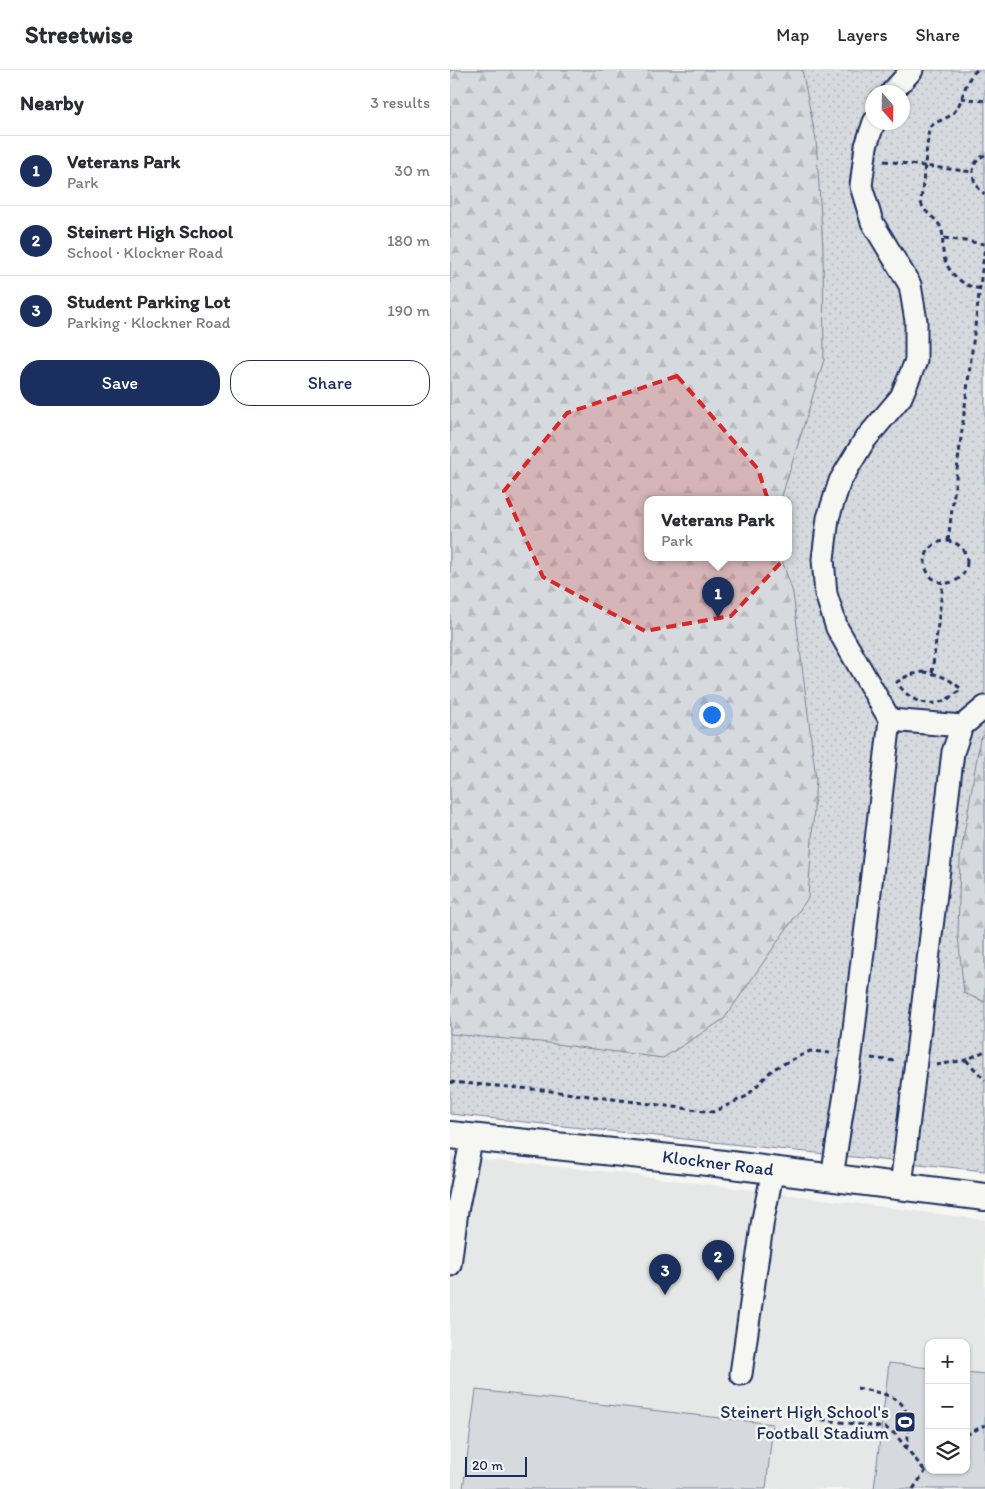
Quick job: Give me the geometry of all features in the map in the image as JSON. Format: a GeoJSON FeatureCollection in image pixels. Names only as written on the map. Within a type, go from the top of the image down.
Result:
{"type":"FeatureCollection","features":[{"type":"Feature","properties":{"kind":"main road","name":"Klockner Road"},"geometry":{"type":"LineString","coordinates":[[461,1136],[773,1170],[985,1197]]}},
{"type":"Feature","properties":{"kind":"lane"},"geometry":{"type":"LineString","coordinates":[[898,85],[912,70]]}},
{"type":"Feature","properties":{"kind":"lane"},"geometry":{"type":"LineString","coordinates":[[832,1177],[850,1054],[890,720],[837,628],[826,594],[822,559],[828,518],[840,481],[864,442],[901,397],[916,361],[916,321],[910,285],[872,222],[861,186],[864,158],[872,130]]}},
{"type":"Feature","properties":{"kind":"lane"},"geometry":{"type":"LineString","coordinates":[[901,1186],[953,752],[962,726],[985,707]]}},
{"type":"Feature","properties":{"kind":"lane"},"geometry":{"type":"LineString","coordinates":[[890,720],[962,726]]}},
{"type":"Feature","properties":{"kind":"lane"},"geometry":{"type":"LineString","coordinates":[[450,1266],[457,1211],[461,1136]]}},
{"type":"Feature","properties":{"kind":"lane"},"geometry":{"type":"LineString","coordinates":[[741,1374],[761,1226],[773,1170]]}},
{"type":"Feature","properties":{"kind":"path"},"geometry":{"type":"LineString","coordinates":[[977,70],[965,86],[962,98],[953,114],[933,123],[930,128],[921,206],[938,221],[943,238],[945,259],[955,277],[966,285],[985,289]]}},
{"type":"Feature","properties":{"kind":"path"},"geometry":{"type":"LineString","coordinates":[[962,98],[985,101]]}},
{"type":"Feature","properties":{"kind":"path"},"geometry":{"type":"LineString","coordinates":[[985,155],[975,164],[972,172],[977,188],[985,194]]}},
{"type":"Feature","properties":{"kind":"path"},"geometry":{"type":"LineString","coordinates":[[864,158],[972,172]]}},
{"type":"Feature","properties":{"kind":"path"},"geometry":{"type":"LineString","coordinates":[[943,238],[985,244]]}},
{"type":"Feature","properties":{"kind":"path"},"geometry":{"type":"LineString","coordinates":[[948,541],[985,248]]}},
{"type":"Feature","properties":{"kind":"path"},"geometry":{"type":"LineString","coordinates":[[948,541],[963,549],[967,565],[959,579],[943,584],[929,575],[924,560],[933,545],[948,541]]}},
{"type":"Feature","properties":{"kind":"path"},"geometry":{"type":"LineString","coordinates":[[932,673],[943,584]]}},
{"type":"Feature","properties":{"kind":"path"},"geometry":{"type":"LineString","coordinates":[[923,672],[932,673],[950,679],[961,689],[943,702],[922,703],[903,692],[897,682],[909,675],[923,672]]}},
{"type":"Feature","properties":{"kind":"path"},"geometry":{"type":"LineString","coordinates":[[450,1082],[543,1090],[714,1112],[747,1096],[773,1069],[810,1051],[850,1054],[933,1066],[966,1060],[985,1051]]}},
{"type":"Feature","properties":{"kind":"path"},"geometry":{"type":"LineString","coordinates":[[966,1060],[985,1080]]}},
{"type":"Feature","properties":{"kind":"path"},"geometry":{"type":"LineString","coordinates":[[857,1388],[895,1398],[904,1407],[910,1422],[907,1447]]}},
{"type":"Feature","properties":{"kind":"path"},"geometry":{"type":"LineString","coordinates":[[786,1414],[886,1428],[895,1434],[907,1447],[925,1471],[913,1489]]}},
{"type":"Feature","properties":{"kind":"path"},"geometry":{"type":"LineString","coordinates":[[970,1433],[985,1425]]}},
{"type":"Feature","properties":{"kind":"highlighted area"},"geometry":{"type":"Polygon","coordinates":[[[677,376],[758,469],[786,557],[731,616],[645,631],[543,577],[504,491],[567,413],[677,376]]]}},
{"type":"Feature","properties":{"kind":"shaded area"},"geometry":{"type":"Polygon","coordinates":[[[450,1156],[619,1173],[985,1220],[985,1489],[450,1489],[450,1156]]]}},
{"type":"Feature","properties":{"kind":"green space"},"geometry":{"type":"Polygon","coordinates":[[[450,70],[985,70],[985,1171],[450,1114],[450,70]]]}},
{"type":"Feature","properties":{"kind":"green space"},"geometry":{"type":"Polygon","coordinates":[[[450,70],[802,70],[816,139],[823,248],[824,360],[782,496],[644,496],[644,561],[782,561],[793,593],[816,779],[808,898],[724,1019],[663,1058],[540,1042],[450,1034],[450,70]]]}},
{"type":"Feature","properties":{"kind":"green space"},"geometry":{"type":"Polygon","coordinates":[[[985,734],[985,1002],[964,993],[958,936],[960,859],[980,739],[985,734]]]}},
{"type":"Feature","properties":{"kind":"green space","name":"Steinert High School's Football Stadium"},"geometry":{"type":"Polygon","coordinates":[[[889,1363],[925,1368],[925,1474],[970,1474],[970,1372],[985,1374],[985,1489],[874,1489],[889,1363]]]}},
{"type":"Feature","properties":{"kind":"green space"},"geometry":{"type":"Polygon","coordinates":[[[476,1390],[773,1424],[766,1489],[463,1489],[476,1390]]]}},
{"type":"Feature","properties":{"kind":"place","name":"Veterans Park"},"geometry":{"type":"Point","coordinates":[718,618]}},
{"type":"Feature","properties":{"kind":"place","name":"Steinert High School"},"geometry":{"type":"Point","coordinates":[718,1281]}},
{"type":"Feature","properties":{"kind":"place","name":"Student Parking Lot"},"geometry":{"type":"Point","coordinates":[665,1295]}},
{"type":"Feature","properties":{"kind":"place","name":"Steinert High School's Football Stadium"},"geometry":{"type":"Point","coordinates":[905,1422]}}]}
